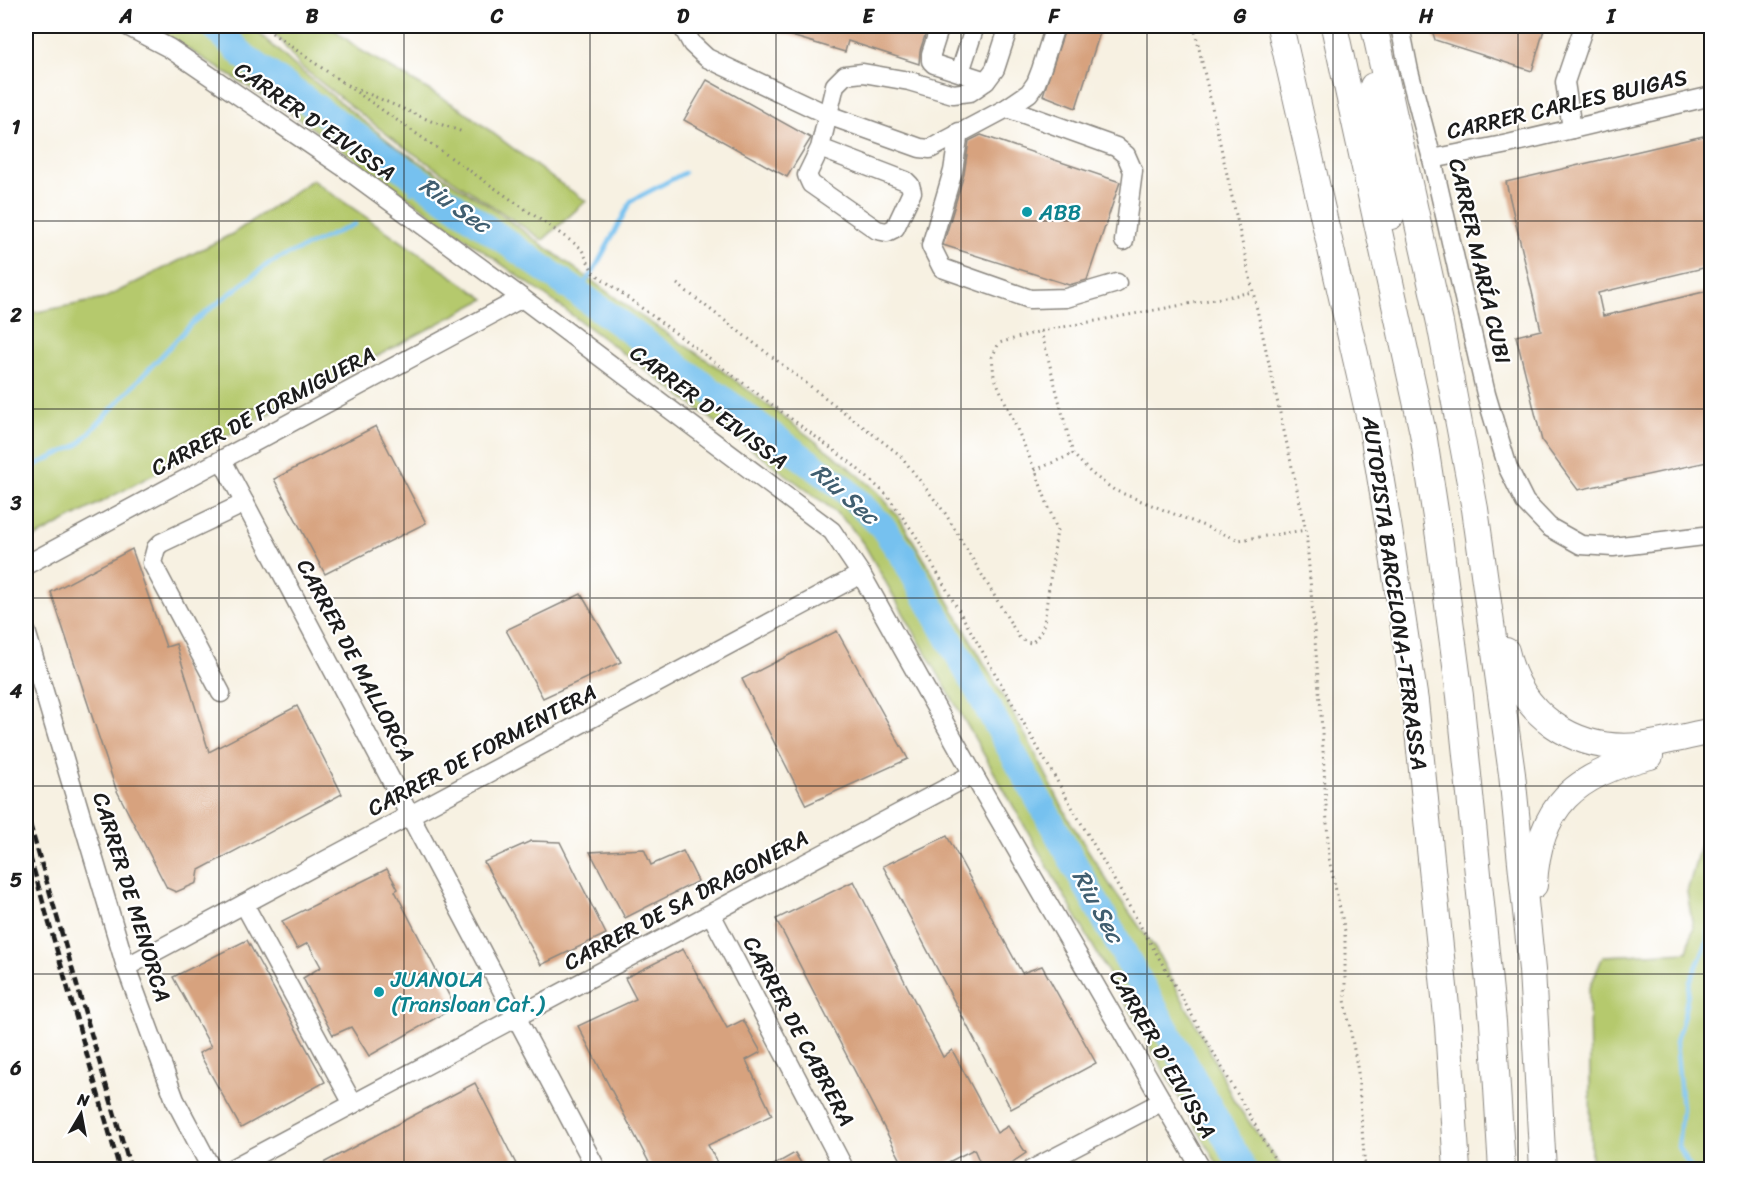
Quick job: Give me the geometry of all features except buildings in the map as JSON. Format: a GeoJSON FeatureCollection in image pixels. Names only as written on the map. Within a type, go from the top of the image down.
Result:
{"type":"FeatureCollection","features":[{"type":"Feature","properties":{"kind":"highway","name":"AUTOPISTA BARCELONA-TERRASSA"},"geometry":{"type":"LineString","coordinates":[[1280,26],[1373,433],[1387,519],[1414,701],[1448,1026],[1457,1170]]}},
{"type":"Feature","properties":{"kind":"highway"},"geometry":{"type":"LineString","coordinates":[[1334,26],[1423,433]]}},
{"type":"Feature","properties":{"kind":"highway"},"geometry":{"type":"LineString","coordinates":[[1364,26],[1460,696],[1493,1022],[1502,1170]]}},
{"type":"Feature","properties":{"kind":"highway"},"geometry":{"type":"LineString","coordinates":[[1374,26],[1437,312],[1475,509],[1508,658],[1520,688],[1528,701],[1558,729],[1571,736],[1603,745],[1639,746],[1712,731]]}},
{"type":"Feature","properties":{"kind":"highway"},"geometry":{"type":"LineString","coordinates":[[1475,509],[1512,774],[1532,970],[1543,1170]]}},
{"type":"Feature","properties":{"kind":"highway"},"geometry":{"type":"LineString","coordinates":[[1532,970],[1535,868],[1539,847],[1545,829],[1565,798],[1598,772],[1622,763],[1712,741]]}},
{"type":"Feature","properties":{"kind":"street","name":"CARRER D'EIVISSA"},"geometry":{"type":"LineString","coordinates":[[127,26],[169,48],[342,166],[819,519],[832,531],[861,574],[973,774],[1202,1170]]}},
{"type":"Feature","properties":{"kind":"street"},"geometry":{"type":"LineString","coordinates":[[682,26],[692,44],[707,58],[828,115],[920,148],[930,149],[1007,108],[1029,93],[1036,83],[1055,26]]}},
{"type":"Feature","properties":{"kind":"street"},"geometry":{"type":"LineString","coordinates":[[940,26],[931,61],[986,81]]}},
{"type":"Feature","properties":{"kind":"street"},"geometry":{"type":"LineString","coordinates":[[960,72],[975,26]]}},
{"type":"Feature","properties":{"kind":"street"},"geometry":{"type":"LineString","coordinates":[[819,148],[906,181],[910,185],[912,192],[895,228],[887,232],[877,230],[811,184],[807,175],[819,148],[836,86],[845,75],[864,73],[909,81],[953,94],[970,92],[986,81],[995,69],[1009,26]]}},
{"type":"Feature","properties":{"kind":"street","name":"CARRER MARÍA CUBI"},"geometry":{"type":"LineString","coordinates":[[1400,26],[1486,394],[1508,468],[1525,502],[1549,527],[1581,545],[1613,547],[1712,535]]}},
{"type":"Feature","properties":{"kind":"street"},"geometry":{"type":"LineString","coordinates":[[1572,129],[1565,82],[1584,26]]}},
{"type":"Feature","properties":{"kind":"street","name":"CARRER CARLES BUIGAS"},"geometry":{"type":"LineString","coordinates":[[1432,159],[1712,96]]}},
{"type":"Feature","properties":{"kind":"street"},"geometry":{"type":"LineString","coordinates":[[1007,108],[1116,147],[1126,155],[1133,171],[1124,241]]}},
{"type":"Feature","properties":{"kind":"street"},"geometry":{"type":"LineString","coordinates":[[960,132],[953,171],[931,246],[942,268],[1030,299],[1066,298],[1117,283]]}},
{"type":"Feature","properties":{"kind":"street","name":"CARRER DE FORMIGUERA"},"geometry":{"type":"LineString","coordinates":[[26,565],[522,298]]}},
{"type":"Feature","properties":{"kind":"street","name":"CARRER DE MALLORCA"},"geometry":{"type":"LineString","coordinates":[[222,460],[597,1170]]}},
{"type":"Feature","properties":{"kind":"street"},"geometry":{"type":"LineString","coordinates":[[221,693],[152,563],[153,555],[161,543],[245,503]]}},
{"type":"Feature","properties":{"kind":"street","name":"CARRER DE FORMENTERA"},"geometry":{"type":"LineString","coordinates":[[126,967],[861,574]]}},
{"type":"Feature","properties":{"kind":"street","name":"CARRER DE MENORCA"},"geometry":{"type":"LineString","coordinates":[[26,631],[126,967],[175,1100],[212,1170]]}},
{"type":"Feature","properties":{"kind":"street","name":"CARRER DE SA DRAGONERA"},"geometry":{"type":"LineString","coordinates":[[230,1170],[973,774]]}},
{"type":"Feature","properties":{"kind":"street"},"geometry":{"type":"LineString","coordinates":[[244,904],[353,1104]]}},
{"type":"Feature","properties":{"kind":"street","name":"CARRER DE CABRERA"},"geometry":{"type":"LineString","coordinates":[[711,914],[845,1170]]}},
{"type":"Feature","properties":{"kind":"street"},"geometry":{"type":"LineString","coordinates":[[1031,1170],[1162,1101]]}},
{"type":"Feature","properties":{"kind":"path"},"geometry":{"type":"LineString","coordinates":[[262,26],[342,82],[431,121],[463,132]]}},
{"type":"Feature","properties":{"kind":"path"},"geometry":{"type":"LineString","coordinates":[[1194,26],[1306,530],[1322,714],[1329,859],[1345,931],[1345,1000],[1358,1072],[1365,1170]]}},
{"type":"Feature","properties":{"kind":"path"},"geometry":{"type":"LineString","coordinates":[[677,284],[900,455],[945,513],[1019,637],[1032,643],[1041,632],[1044,623],[1057,531],[1035,470],[993,376],[992,357],[999,343],[1041,332],[1253,291]]}},
{"type":"Feature","properties":{"kind":"path"},"geometry":{"type":"LineString","coordinates":[[1041,332],[1073,454],[1091,474],[1114,490],[1239,540],[1306,530]]}},
{"type":"Feature","properties":{"kind":"path"},"geometry":{"type":"LineString","coordinates":[[1035,470],[1073,454]]}},
{"type":"Feature","properties":{"kind":"green space"},"geometry":{"type":"Polygon","coordinates":[[[151,26],[251,26],[295,66],[395,146],[489,206],[642,317],[716,366],[848,466],[878,492],[900,519],[926,562],[1031,745],[1068,818],[1108,882],[1156,950],[1234,1101],[1283,1169],[1220,1169],[865,546],[850,526],[832,509],[553,301],[295,116],[151,26]]]}},
{"type":"Feature","properties":{"kind":"green space"},"geometry":{"type":"Polygon","coordinates":[[[269,26],[330,26],[360,50],[461,109],[586,201],[543,240],[398,143],[300,66],[269,26]]]}},
{"type":"Feature","properties":{"kind":"green space"},"geometry":{"type":"Polygon","coordinates":[[[312,180],[485,299],[26,542],[26,314],[103,299],[232,234],[312,180]]]}},
{"type":"Feature","properties":{"kind":"green space"},"geometry":{"type":"Polygon","coordinates":[[[1711,808],[1711,1169],[1591,1169],[1589,990],[1603,956],[1687,952],[1693,928],[1687,892],[1711,808]]]}},
{"type":"Feature","properties":{"kind":"waterway","name":"Riu Sec"},"geometry":{"type":"LineString","coordinates":[[214,26],[245,57],[577,292],[841,486],[882,526],[904,557],[1244,1170]]}},
{"type":"Feature","properties":{"kind":"waterway"},"geometry":{"type":"LineString","coordinates":[[577,292],[593,272],[631,201],[684,173]]}},
{"type":"Feature","properties":{"kind":"waterway"},"geometry":{"type":"LineString","coordinates":[[411,192],[426,185]]}},
{"type":"Feature","properties":{"kind":"waterway"},"geometry":{"type":"LineString","coordinates":[[27,469],[78,445],[191,324],[268,264],[355,224]]}},
{"type":"Feature","properties":{"kind":"waterway"},"geometry":{"type":"LineString","coordinates":[[1692,1170],[1678,1147],[1682,1108],[1676,1042],[1690,982],[1706,945],[1712,916]]}},
{"type":"Feature","properties":{"kind":"railway"},"geometry":{"type":"LineString","coordinates":[[26,811],[131,1170]]}},
{"type":"Feature","properties":{"kind":"railway"},"geometry":{"type":"LineString","coordinates":[[26,843],[120,1170]]}},
{"type":"Feature","properties":{"kind":"place","name":"ABB"},"geometry":{"type":"Point","coordinates":[1027,212]}},
{"type":"Feature","properties":{"kind":"place","name":"JUANOLA (Transloan Cat.)"},"geometry":{"type":"Point","coordinates":[379,992]}}]}
